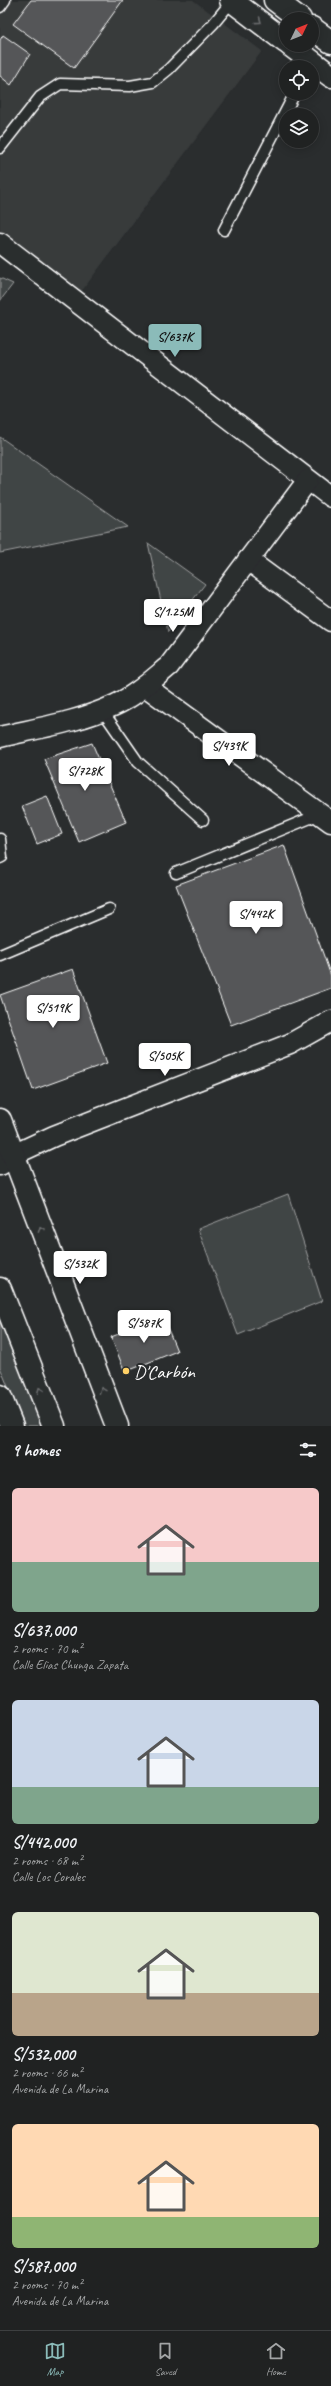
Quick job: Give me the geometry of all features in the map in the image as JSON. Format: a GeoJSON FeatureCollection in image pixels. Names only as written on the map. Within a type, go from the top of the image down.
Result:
{"type":"FeatureCollection","features":[{"type":"Feature","properties":{"kind":"main road"},"geometry":{"type":"LineString","coordinates":[[232,0],[279,37]]}},
{"type":"Feature","properties":{"kind":"main road"},"geometry":{"type":"LineString","coordinates":[[319,33],[331,42]]}},
{"type":"Feature","properties":{"kind":"main road"},"geometry":{"type":"LineString","coordinates":[[300,56],[331,76]]}},
{"type":"Feature","properties":{"kind":"main road"},"geometry":{"type":"LineString","coordinates":[[0,1120],[7,1160],[117,1426]]}},
{"type":"Feature","properties":{"kind":"main road"},"geometry":{"type":"LineString","coordinates":[[0,1289],[54,1426]]}},
{"type":"Feature","properties":{"kind":"main road"},"geometry":{"type":"LineString","coordinates":[[0,1396],[12,1426]]}},
{"type":"Feature","properties":{"kind":"street"},"geometry":{"type":"LineString","coordinates":[[0,243],[331,497]]}},
{"type":"Feature","properties":{"kind":"street"},"geometry":{"type":"LineString","coordinates":[[0,737],[76,719],[102,710],[115,705],[146,686],[169,666],[308,480]]}},
{"type":"Feature","properties":{"kind":"street"},"geometry":{"type":"LineString","coordinates":[[248,560],[331,621]]}},
{"type":"Feature","properties":{"kind":"street"},"geometry":{"type":"LineString","coordinates":[[146,686],[325,818]]}},
{"type":"Feature","properties":{"kind":"street"},"geometry":{"type":"LineString","coordinates":[[7,1160],[54,1136],[290,1044],[331,1021]]}},
{"type":"Feature","properties":{"kind":"lane"},"geometry":{"type":"LineString","coordinates":[[0,7],[5,0]]}},
{"type":"Feature","properties":{"kind":"lane"},"geometry":{"type":"LineString","coordinates":[[0,148],[40,97],[60,84],[130,86],[153,82],[169,69],[213,24],[232,0]]}},
{"type":"Feature","properties":{"kind":"lane"},"geometry":{"type":"LineString","coordinates":[[224,230],[290,100]]}},
{"type":"Feature","properties":{"kind":"lane"},"geometry":{"type":"LineString","coordinates":[[102,710],[138,762],[203,820]]}},
{"type":"Feature","properties":{"kind":"lane"},"geometry":{"type":"LineString","coordinates":[[176,873],[325,818]]}},
{"type":"Feature","properties":{"kind":"lane"},"geometry":{"type":"LineString","coordinates":[[0,839],[2,856],[0,858]]}},
{"type":"Feature","properties":{"kind":"lane"},"geometry":{"type":"LineString","coordinates":[[0,955],[109,909]]}},
{"type":"Feature","properties":{"kind":"shaded area"},"geometry":{"type":"Polygon","coordinates":[[[0,0],[193,0],[262,51],[81,292],[0,231],[0,0]]]}},
{"type":"Feature","properties":{"kind":"shaded area"},"geometry":{"type":"Polygon","coordinates":[[[0,278],[13,284],[0,301],[0,278]]]}},
{"type":"Feature","properties":{"kind":"shaded area"},"geometry":{"type":"Polygon","coordinates":[[[0,437],[128,527],[0,553],[0,437]]]}},
{"type":"Feature","properties":{"kind":"shaded area"},"geometry":{"type":"Polygon","coordinates":[[[148,543],[205,584],[168,632],[148,543]]]}},
{"type":"Feature","properties":{"kind":"shaded area"},"geometry":{"type":"Polygon","coordinates":[[[288,1194],[322,1301],[238,1335],[198,1229],[288,1194]]]}},
{"type":"Feature","properties":{"kind":"shaded area"},"geometry":{"type":"Polygon","coordinates":[[[0,1312],[45,1426],[24,1426],[0,1367],[0,1312]]]}},
{"type":"Feature","properties":{"kind":"building"},"geometry":{"type":"Polygon","coordinates":[[[31,0],[123,0],[74,68],[13,24],[31,0]]]}},
{"type":"Feature","properties":{"kind":"building"},"geometry":{"type":"Polygon","coordinates":[[[3,35],[30,54],[11,85],[0,76],[0,40],[3,35]]]}},
{"type":"Feature","properties":{"kind":"building"},"geometry":{"type":"Polygon","coordinates":[[[92,743],[126,822],[79,842],[44,759],[92,743]]]}},
{"type":"Feature","properties":{"kind":"building"},"geometry":{"type":"Polygon","coordinates":[[[47,796],[62,834],[37,844],[22,806],[47,796]]]}},
{"type":"Feature","properties":{"kind":"building"},"geometry":{"type":"Polygon","coordinates":[[[284,845],[331,976],[331,988],[231,1025],[176,885],[284,845]]]}},
{"type":"Feature","properties":{"kind":"building"},"geometry":{"type":"Polygon","coordinates":[[[73,969],[107,1063],[33,1090],[0,995],[73,969]]]}},
{"type":"Feature","properties":{"kind":"building"},"geometry":{"type":"Polygon","coordinates":[[[163,1317],[177,1351],[125,1372],[111,1337],[163,1317]]]}},
{"type":"Feature","properties":{"kind":"place","name":"D'Carbón"},"geometry":{"type":"Point","coordinates":[126,1371]}}]}
